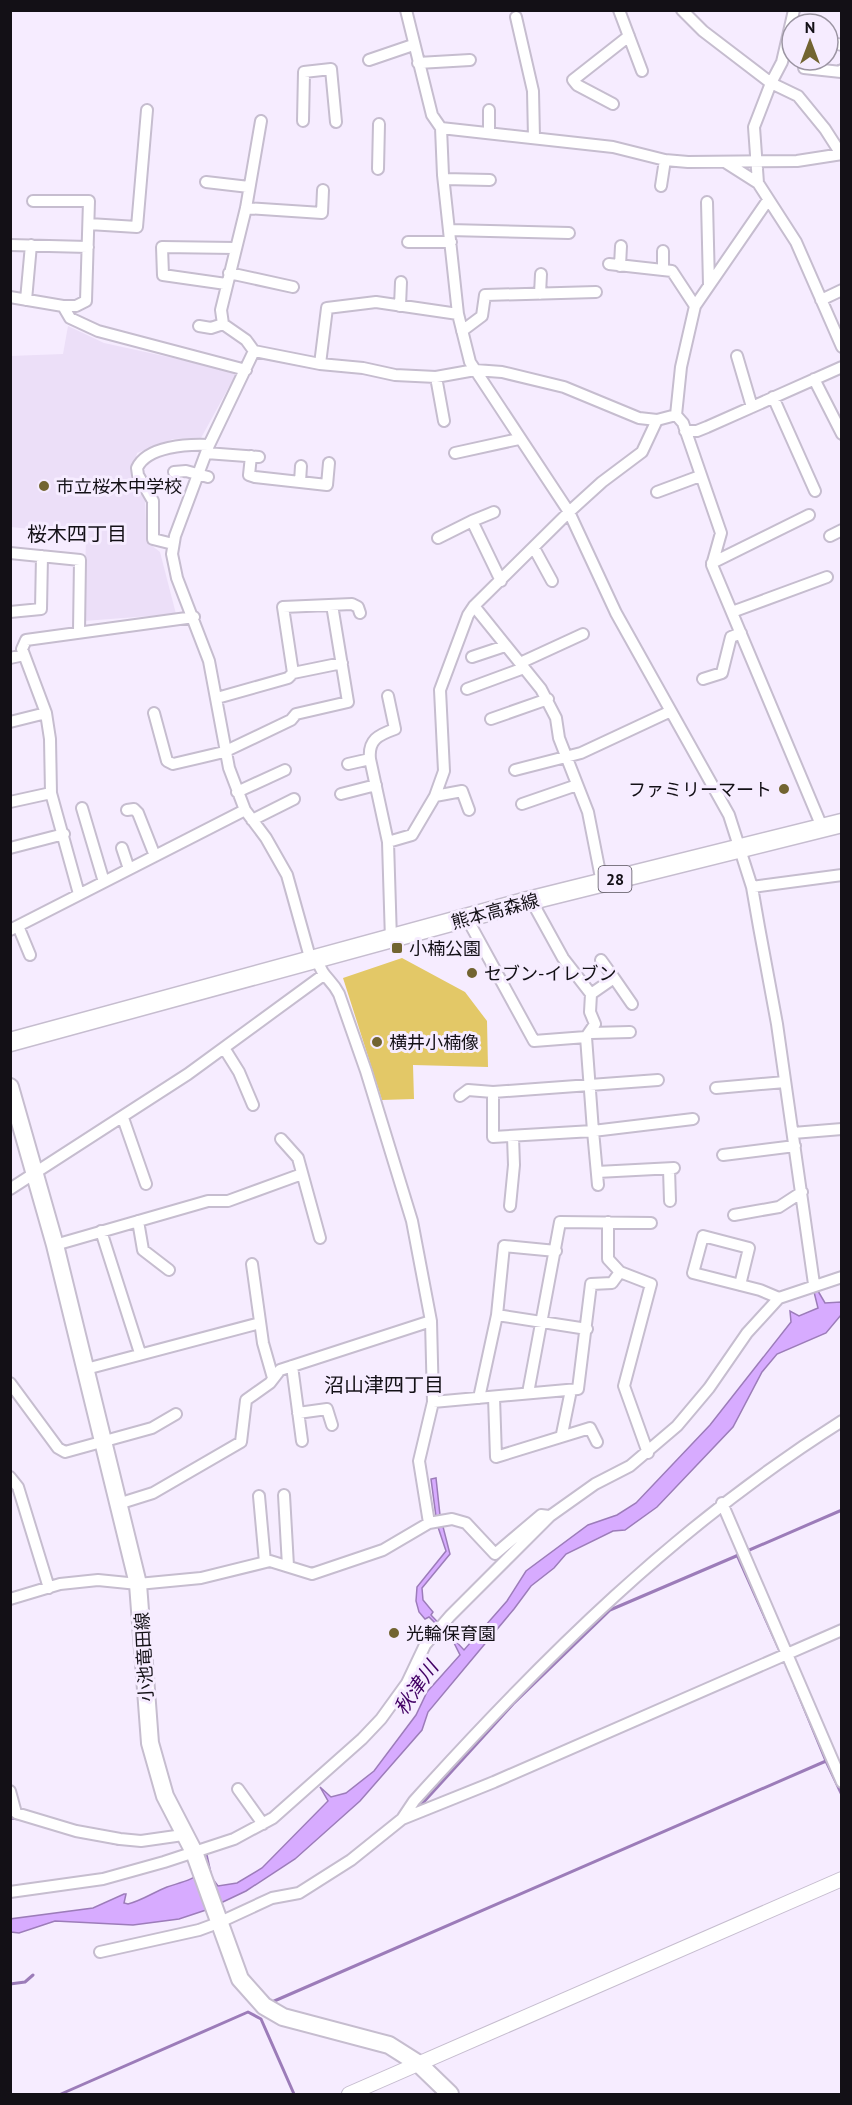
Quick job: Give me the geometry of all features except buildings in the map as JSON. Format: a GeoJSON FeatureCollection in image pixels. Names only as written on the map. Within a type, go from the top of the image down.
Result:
{"type":"FeatureCollection","features":[{"type":"Feature","properties":{"kind":"main road","name":"熊本高森線"},"geometry":{"type":"LineString","coordinates":[[10,1042],[317,965],[391,940],[602,882],[842,823]]}},
{"type":"Feature","properties":{"kind":"main road","name":"小池竜田線"},"geometry":{"type":"LineString","coordinates":[[10,1087],[55,1245],[138,1584],[150,1743],[165,1796],[183,1835],[194,1852],[240,1979],[264,2007],[283,2017],[389,2045],[419,2064],[450,2094]]}},
{"type":"Feature","properties":{"kind":"street"},"geometry":{"type":"LineString","coordinates":[[406,10],[432,115],[441,128],[458,314],[475,370],[569,512],[616,613],[720,795],[752,887],[793,1133],[814,1284]]}},
{"type":"Feature","properties":{"kind":"street"},"geometry":{"type":"LineString","coordinates":[[619,10],[642,71]]}},
{"type":"Feature","properties":{"kind":"street"},"geometry":{"type":"LineString","coordinates":[[441,128],[613,147],[664,160],[797,162],[841,154],[825,129],[798,96],[771,82],[702,31],[682,10]]}},
{"type":"Feature","properties":{"kind":"street"},"geometry":{"type":"LineString","coordinates":[[516,17],[533,92],[534,138]]}},
{"type":"Feature","properties":{"kind":"street"},"geometry":{"type":"LineString","coordinates":[[613,104],[577,85],[573,80],[629,36]]}},
{"type":"Feature","properties":{"kind":"street"},"geometry":{"type":"LineString","coordinates":[[369,60],[413,45]]}},
{"type":"Feature","properties":{"kind":"street"},"geometry":{"type":"LineString","coordinates":[[418,63],[470,60]]}},
{"type":"Feature","properties":{"kind":"street"},"geometry":{"type":"LineString","coordinates":[[758,183],[754,127],[771,82],[780,66]]}},
{"type":"Feature","properties":{"kind":"street"},"geometry":{"type":"LineString","coordinates":[[303,122],[304,72],[331,69],[336,122]]}},
{"type":"Feature","properties":{"kind":"street"},"geometry":{"type":"LineString","coordinates":[[89,224],[137,227],[147,110]]}},
{"type":"Feature","properties":{"kind":"street"},"geometry":{"type":"LineString","coordinates":[[489,110],[489,133]]}},
{"type":"Feature","properties":{"kind":"street"},"geometry":{"type":"LineString","coordinates":[[261,120],[246,208],[221,310],[224,324],[246,340],[254,351],[320,364],[436,377],[475,370],[528,376],[564,387],[622,414],[657,420],[676,415]]}},
{"type":"Feature","properties":{"kind":"street"},"geometry":{"type":"LineString","coordinates":[[378,169],[380,124]]}},
{"type":"Feature","properties":{"kind":"street"},"geometry":{"type":"LineString","coordinates":[[661,186],[664,160]]}},
{"type":"Feature","properties":{"kind":"street"},"geometry":{"type":"LineString","coordinates":[[722,162],[731,164],[758,183],[796,242],[842,347]]}},
{"type":"Feature","properties":{"kind":"street"},"geometry":{"type":"LineString","coordinates":[[444,179],[490,180]]}},
{"type":"Feature","properties":{"kind":"street"},"geometry":{"type":"LineString","coordinates":[[206,182],[249,187]]}},
{"type":"Feature","properties":{"kind":"street"},"geometry":{"type":"LineString","coordinates":[[246,208],[322,213],[323,190]]}},
{"type":"Feature","properties":{"kind":"street"},"geometry":{"type":"LineString","coordinates":[[768,200],[695,306],[681,367],[676,415],[685,430],[721,535],[711,563],[822,827]]}},
{"type":"Feature","properties":{"kind":"street"},"geometry":{"type":"LineString","coordinates":[[10,297],[63,306],[76,306],[86,301],[89,201],[33,201]]}},
{"type":"Feature","properties":{"kind":"street"},"geometry":{"type":"LineString","coordinates":[[707,202],[709,285]]}},
{"type":"Feature","properties":{"kind":"street"},"geometry":{"type":"LineString","coordinates":[[449,230],[569,233]]}},
{"type":"Feature","properties":{"kind":"street"},"geometry":{"type":"LineString","coordinates":[[408,242],[451,243]]}},
{"type":"Feature","properties":{"kind":"street"},"geometry":{"type":"LineString","coordinates":[[10,245],[88,247]]}},
{"type":"Feature","properties":{"kind":"street"},"geometry":{"type":"LineString","coordinates":[[26,300],[31,245]]}},
{"type":"Feature","properties":{"kind":"street"},"geometry":{"type":"LineString","coordinates":[[621,246],[614,265],[672,271],[695,306]]}},
{"type":"Feature","properties":{"kind":"street"},"geometry":{"type":"LineString","coordinates":[[226,284],[163,275],[162,247],[235,248]]}},
{"type":"Feature","properties":{"kind":"street"},"geometry":{"type":"LineString","coordinates":[[663,251],[663,270]]}},
{"type":"Feature","properties":{"kind":"street"},"geometry":{"type":"LineString","coordinates":[[230,273],[293,287]]}},
{"type":"Feature","properties":{"kind":"street"},"geometry":{"type":"LineString","coordinates":[[540,294],[541,274]]}},
{"type":"Feature","properties":{"kind":"street"},"geometry":{"type":"LineString","coordinates":[[400,306],[401,282]]}},
{"type":"Feature","properties":{"kind":"street"},"geometry":{"type":"LineString","coordinates":[[821,300],[842,290]]}},
{"type":"Feature","properties":{"kind":"street"},"geometry":{"type":"LineString","coordinates":[[462,331],[482,316],[485,295],[596,292]]}},
{"type":"Feature","properties":{"kind":"street"},"geometry":{"type":"LineString","coordinates":[[320,364],[327,308],[376,302],[458,314]]}},
{"type":"Feature","properties":{"kind":"street"},"geometry":{"type":"LineString","coordinates":[[63,306],[70,318],[98,331],[246,370]]}},
{"type":"Feature","properties":{"kind":"street"},"geometry":{"type":"LineString","coordinates":[[200,326],[211,328],[224,324]]}},
{"type":"Feature","properties":{"kind":"street"},"geometry":{"type":"LineString","coordinates":[[254,351],[207,449],[203,476],[173,544],[177,578],[194,617],[209,662],[217,698],[224,752],[237,792],[245,810],[287,875],[317,965],[339,994],[366,1071],[412,1221],[431,1321],[433,1402],[419,1461],[429,1523]]}},
{"type":"Feature","properties":{"kind":"street"},"geometry":{"type":"LineString","coordinates":[[737,356],[752,406]]}},
{"type":"Feature","properties":{"kind":"street"},"geometry":{"type":"LineString","coordinates":[[685,430],[697,431],[842,367]]}},
{"type":"Feature","properties":{"kind":"street"},"geometry":{"type":"LineString","coordinates":[[436,377],[444,421]]}},
{"type":"Feature","properties":{"kind":"street"},"geometry":{"type":"LineString","coordinates":[[814,379],[842,434]]}},
{"type":"Feature","properties":{"kind":"street"},"geometry":{"type":"LineString","coordinates":[[773,397],[816,491]]}},
{"type":"Feature","properties":{"kind":"street"},"geometry":{"type":"LineString","coordinates":[[388,842],[411,836],[435,796],[444,766],[439,716],[441,682],[462,626],[474,606],[569,512],[642,452],[657,420]]}},
{"type":"Feature","properties":{"kind":"street"},"geometry":{"type":"LineString","coordinates":[[455,453],[519,439]]}},
{"type":"Feature","properties":{"kind":"street"},"geometry":{"type":"LineString","coordinates":[[173,544],[153,539],[153,501],[138,475],[137,468],[146,457],[180,444],[255,457],[250,476],[327,486],[329,463]]}},
{"type":"Feature","properties":{"kind":"street"},"geometry":{"type":"LineString","coordinates":[[300,482],[301,466]]}},
{"type":"Feature","properties":{"kind":"street"},"geometry":{"type":"LineString","coordinates":[[174,472],[186,471],[203,476]]}},
{"type":"Feature","properties":{"kind":"street"},"geometry":{"type":"LineString","coordinates":[[657,492],[700,476]]}},
{"type":"Feature","properties":{"kind":"street"},"geometry":{"type":"LineString","coordinates":[[438,538],[494,512]]}},
{"type":"Feature","properties":{"kind":"street"},"geometry":{"type":"LineString","coordinates":[[711,563],[809,515]]}},
{"type":"Feature","properties":{"kind":"street"},"geometry":{"type":"LineString","coordinates":[[472,521],[476,538],[501,581]]}},
{"type":"Feature","properties":{"kind":"street"},"geometry":{"type":"LineString","coordinates":[[830,536],[842,530]]}},
{"type":"Feature","properties":{"kind":"street"},"geometry":{"type":"LineString","coordinates":[[534,548],[552,581]]}},
{"type":"Feature","properties":{"kind":"street"},"geometry":{"type":"LineString","coordinates":[[10,553],[80,560],[79,632]]}},
{"type":"Feature","properties":{"kind":"street"},"geometry":{"type":"LineString","coordinates":[[10,612],[41,609],[42,556]]}},
{"type":"Feature","properties":{"kind":"street"},"geometry":{"type":"LineString","coordinates":[[732,612],[827,577]]}},
{"type":"Feature","properties":{"kind":"street"},"geometry":{"type":"LineString","coordinates":[[293,673],[282,608],[354,604],[360,613]]}},
{"type":"Feature","properties":{"kind":"street"},"geometry":{"type":"LineString","coordinates":[[154,713],[168,763],[186,763],[224,752],[291,720],[296,714],[348,702],[332,605]]}},
{"type":"Feature","properties":{"kind":"street"},"geometry":{"type":"LineString","coordinates":[[474,606],[548,699],[556,717],[559,738],[588,813],[602,882]]}},
{"type":"Feature","properties":{"kind":"street"},"geometry":{"type":"LineString","coordinates":[[79,894],[51,793],[50,739],[46,713],[22,645],[28,639],[194,617]]}},
{"type":"Feature","properties":{"kind":"street"},"geometry":{"type":"LineString","coordinates":[[702,679],[722,673],[731,636],[741,633]]}},
{"type":"Feature","properties":{"kind":"street"},"geometry":{"type":"LineString","coordinates":[[467,689],[522,666],[583,634]]}},
{"type":"Feature","properties":{"kind":"street"},"geometry":{"type":"LineString","coordinates":[[472,657],[505,646]]}},
{"type":"Feature","properties":{"kind":"street"},"geometry":{"type":"LineString","coordinates":[[10,658],[24,655]]}},
{"type":"Feature","properties":{"kind":"street"},"geometry":{"type":"LineString","coordinates":[[217,698],[288,678],[293,673],[342,663]]}},
{"type":"Feature","properties":{"kind":"street"},"geometry":{"type":"LineString","coordinates":[[388,696],[394,729],[380,734],[373,741],[370,759],[388,842],[391,940]]}},
{"type":"Feature","properties":{"kind":"street"},"geometry":{"type":"LineString","coordinates":[[491,719],[548,699]]}},
{"type":"Feature","properties":{"kind":"street"},"geometry":{"type":"LineString","coordinates":[[515,770],[566,755],[581,753],[670,711]]}},
{"type":"Feature","properties":{"kind":"street"},"geometry":{"type":"LineString","coordinates":[[10,722],[46,713]]}},
{"type":"Feature","properties":{"kind":"street"},"geometry":{"type":"LineString","coordinates":[[348,764],[370,759]]}},
{"type":"Feature","properties":{"kind":"street"},"geometry":{"type":"LineString","coordinates":[[237,792],[285,770]]}},
{"type":"Feature","properties":{"kind":"street"},"geometry":{"type":"LineString","coordinates":[[522,804],[577,784]]}},
{"type":"Feature","properties":{"kind":"street"},"geometry":{"type":"LineString","coordinates":[[341,794],[376,785]]}},
{"type":"Feature","properties":{"kind":"street"},"geometry":{"type":"LineString","coordinates":[[435,796],[462,791],[469,810]]}},
{"type":"Feature","properties":{"kind":"street"},"geometry":{"type":"LineString","coordinates":[[10,802],[51,793]]}},
{"type":"Feature","properties":{"kind":"street"},"geometry":{"type":"LineString","coordinates":[[252,820],[294,799]]}},
{"type":"Feature","properties":{"kind":"street"},"geometry":{"type":"LineString","coordinates":[[82,808],[104,882]]}},
{"type":"Feature","properties":{"kind":"street"},"geometry":{"type":"LineString","coordinates":[[127,810],[131,809],[138,813],[155,856]]}},
{"type":"Feature","properties":{"kind":"street"},"geometry":{"type":"LineString","coordinates":[[30,955],[14,928],[245,810]]}},
{"type":"Feature","properties":{"kind":"street"},"geometry":{"type":"LineString","coordinates":[[10,848],[64,834]]}},
{"type":"Feature","properties":{"kind":"street"},"geometry":{"type":"LineString","coordinates":[[122,848],[129,869]]}},
{"type":"Feature","properties":{"kind":"street"},"geometry":{"type":"LineString","coordinates":[[752,887],[842,874]]}},
{"type":"Feature","properties":{"kind":"street"},"geometry":{"type":"LineString","coordinates":[[536,909],[563,958],[591,994],[590,1012],[595,1024],[589,1035],[590,1084],[598,1185]]}},
{"type":"Feature","properties":{"kind":"street"},"geometry":{"type":"LineString","coordinates":[[470,924],[534,1041],[630,1032]]}},
{"type":"Feature","properties":{"kind":"street"},"geometry":{"type":"LineString","coordinates":[[601,960],[632,1004]]}},
{"type":"Feature","properties":{"kind":"street"},"geometry":{"type":"LineString","coordinates":[[10,1189],[35,1176],[224,1048],[317,965]]}},
{"type":"Feature","properties":{"kind":"street"},"geometry":{"type":"LineString","coordinates":[[591,994],[614,978]]}},
{"type":"Feature","properties":{"kind":"street"},"geometry":{"type":"LineString","coordinates":[[224,1048],[239,1071],[253,1105]]}},
{"type":"Feature","properties":{"kind":"street"},"geometry":{"type":"LineString","coordinates":[[460,1096],[468,1090],[493,1092],[658,1080]]}},
{"type":"Feature","properties":{"kind":"street"},"geometry":{"type":"LineString","coordinates":[[716,1088],[785,1082]]}},
{"type":"Feature","properties":{"kind":"street"},"geometry":{"type":"LineString","coordinates":[[493,1092],[493,1137],[594,1131],[693,1119]]}},
{"type":"Feature","properties":{"kind":"street"},"geometry":{"type":"LineString","coordinates":[[123,1118],[146,1184]]}},
{"type":"Feature","properties":{"kind":"street"},"geometry":{"type":"LineString","coordinates":[[793,1133],[842,1129]]}},
{"type":"Feature","properties":{"kind":"street"},"geometry":{"type":"LineString","coordinates":[[510,1206],[514,1165],[513,1137]]}},
{"type":"Feature","properties":{"kind":"street"},"geometry":{"type":"LineString","coordinates":[[280,1140],[298,1158],[320,1238]]}},
{"type":"Feature","properties":{"kind":"street"},"geometry":{"type":"LineString","coordinates":[[723,1155],[795,1146]]}},
{"type":"Feature","properties":{"kind":"street"},"geometry":{"type":"LineString","coordinates":[[597,1172],[672,1168],[670,1201]]}},
{"type":"Feature","properties":{"kind":"street"},"geometry":{"type":"LineString","coordinates":[[55,1245],[208,1201],[228,1201],[302,1174]]}},
{"type":"Feature","properties":{"kind":"street"},"geometry":{"type":"LineString","coordinates":[[734,1215],[779,1208],[802,1192]]}},
{"type":"Feature","properties":{"kind":"street"},"geometry":{"type":"LineString","coordinates":[[138,1221],[143,1250],[169,1270]]}},
{"type":"Feature","properties":{"kind":"street"},"geometry":{"type":"LineString","coordinates":[[528,1394],[560,1222],[651,1223]]}},
{"type":"Feature","properties":{"kind":"street"},"geometry":{"type":"LineString","coordinates":[[608,1222],[608,1259],[620,1272],[651,1284],[624,1386],[648,1453]]}},
{"type":"Feature","properties":{"kind":"street"},"geometry":{"type":"LineString","coordinates":[[101,1232],[140,1353]]}},
{"type":"Feature","properties":{"kind":"street"},"geometry":{"type":"LineString","coordinates":[[740,1285],[749,1248],[703,1236],[693,1273],[779,1298]]}},
{"type":"Feature","properties":{"kind":"street"},"geometry":{"type":"LineString","coordinates":[[479,1398],[497,1315],[504,1246],[556,1251]]}},
{"type":"Feature","properties":{"kind":"street"},"geometry":{"type":"LineString","coordinates":[[252,1264],[263,1343],[273,1378]]}},
{"type":"Feature","properties":{"kind":"street"},"geometry":{"type":"LineString","coordinates":[[433,1402],[578,1389],[591,1284],[612,1283],[620,1272]]}},
{"type":"Feature","properties":{"kind":"street"},"geometry":{"type":"LineString","coordinates":[[10,1892],[103,1879],[234,1839],[263,1824],[362,1739],[407,1683],[425,1645],[450,1616],[550,1516],[595,1484],[630,1466],[677,1426],[709,1388],[747,1333],[779,1298],[814,1284],[842,1277]]}},
{"type":"Feature","properties":{"kind":"street"},"geometry":{"type":"LineString","coordinates":[[497,1315],[587,1329]]}},
{"type":"Feature","properties":{"kind":"street"},"geometry":{"type":"LineString","coordinates":[[118,1504],[153,1493],[241,1442],[246,1400],[280,1370],[431,1321]]}},
{"type":"Feature","properties":{"kind":"street"},"geometry":{"type":"LineString","coordinates":[[86,1368],[260,1323]]}},
{"type":"Feature","properties":{"kind":"street"},"geometry":{"type":"LineString","coordinates":[[292,1366],[302,1441]]}},
{"type":"Feature","properties":{"kind":"street"},"geometry":{"type":"LineString","coordinates":[[10,1383],[58,1448],[65,1452],[105,1443],[113,1438],[152,1428],[176,1414]]}},
{"type":"Feature","properties":{"kind":"street"},"geometry":{"type":"LineString","coordinates":[[562,1434],[571,1390]]}},
{"type":"Feature","properties":{"kind":"street"},"geometry":{"type":"LineString","coordinates":[[494,1397],[496,1457],[562,1434],[590,1428],[597,1442]]}},
{"type":"Feature","properties":{"kind":"street"},"geometry":{"type":"LineString","coordinates":[[298,1413],[327,1410],[332,1425]]}},
{"type":"Feature","properties":{"kind":"street"},"geometry":{"type":"LineString","coordinates":[[402,1819],[414,1801],[525,1680],[615,1594],[722,1503],[842,1421]]}},
{"type":"Feature","properties":{"kind":"street"},"geometry":{"type":"LineString","coordinates":[[10,1477],[18,1486],[49,1588]]}},
{"type":"Feature","properties":{"kind":"street"},"geometry":{"type":"LineString","coordinates":[[284,1495],[288,1566]]}},
{"type":"Feature","properties":{"kind":"street"},"geometry":{"type":"LineString","coordinates":[[258,1496],[265,1562]]}},
{"type":"Feature","properties":{"kind":"street"},"geometry":{"type":"LineString","coordinates":[[722,1503],[842,1782]]}},
{"type":"Feature","properties":{"kind":"street"},"geometry":{"type":"LineString","coordinates":[[10,1599],[49,1588],[98,1580],[138,1584],[201,1578],[265,1562],[288,1566],[312,1574],[382,1550],[429,1523],[452,1519],[466,1523],[495,1554],[541,1515],[550,1516]]}},
{"type":"Feature","properties":{"kind":"street"},"geometry":{"type":"LineString","coordinates":[[100,1952],[217,1919],[272,1898],[300,1893],[351,1860],[402,1819],[494,1782],[842,1630]]}},
{"type":"Feature","properties":{"kind":"street"},"geometry":{"type":"LineString","coordinates":[[238,1789],[263,1824]]}},
{"type":"Feature","properties":{"kind":"street"},"geometry":{"type":"LineString","coordinates":[[10,1791],[16,1813],[76,1830],[141,1841],[183,1835]]}},
{"type":"Feature","properties":{"kind":"street"},"geometry":{"type":"LineString","coordinates":[[349,2094],[842,1879]]}},
{"type":"Feature","properties":{"kind":"shaded area"},"geometry":{"type":"Polygon","coordinates":[[[68,326],[104,343],[237,372],[201,438],[173,439],[137,453],[132,474],[145,500],[147,542],[160,552],[176,614],[84,621],[86,535],[11,527],[10,356],[63,354],[68,326]]]}},
{"type":"Feature","properties":{"kind":"shaded area"},"geometry":{"type":"Polygon","coordinates":[[[402,958],[465,992],[487,1021],[488,1067],[413,1065],[414,1099],[382,1100],[343,978],[402,958]]]}},
{"type":"Feature","properties":{"kind":"shaded area"},"geometry":{"type":"Polygon","coordinates":[[[818,1291],[825,1303],[841,1302],[841,1315],[826,1333],[777,1354],[762,1372],[733,1427],[657,1507],[625,1530],[613,1531],[566,1554],[554,1568],[531,1586],[428,1712],[422,1730],[360,1801],[295,1859],[246,1891],[206,1910],[179,1919],[133,1925],[55,1921],[19,1933],[11,1932],[10,1919],[93,1908],[124,1894],[126,1894],[124,1903],[139,1900],[206,1870],[204,1856],[207,1855],[212,1878],[218,1886],[237,1883],[262,1868],[328,1801],[320,1787],[331,1797],[346,1793],[374,1771],[416,1715],[427,1692],[460,1655],[453,1641],[429,1617],[425,1619],[419,1612],[416,1601],[417,1587],[446,1551],[437,1524],[431,1479],[436,1478],[440,1515],[450,1554],[422,1588],[423,1600],[433,1612],[431,1615],[464,1650],[507,1601],[526,1571],[588,1525],[617,1515],[636,1503],[710,1425],[791,1322],[790,1311],[799,1316],[818,1308],[814,1292],[818,1291]]]}},
{"type":"Feature","properties":{"kind":"waterway"},"geometry":{"type":"LineString","coordinates":[[747,1551],[842,1510]]}},
{"type":"Feature","properties":{"kind":"waterway"},"geometry":{"type":"LineString","coordinates":[[421,1805],[513,1704],[610,1610],[741,1554]]}},
{"type":"Feature","properties":{"kind":"waterway"},"geometry":{"type":"LineString","coordinates":[[737,1555],[779,1649]]}},
{"type":"Feature","properties":{"kind":"waterway"},"geometry":{"type":"LineString","coordinates":[[272,2002],[826,1761],[795,1686]]}},
{"type":"Feature","properties":{"kind":"waterway"},"geometry":{"type":"LineString","coordinates":[[826,1761],[842,1795]]}},
{"type":"Feature","properties":{"kind":"waterway"},"geometry":{"type":"LineString","coordinates":[[10,1818],[20,1819]]}},
{"type":"Feature","properties":{"kind":"waterway"},"geometry":{"type":"LineString","coordinates":[[105,1841],[118,1844]]}},
{"type":"Feature","properties":{"kind":"waterway"},"geometry":{"type":"LineString","coordinates":[[10,1984],[25,1982],[33,1975]]}},
{"type":"Feature","properties":{"kind":"waterway"},"geometry":{"type":"LineString","coordinates":[[61,2094],[248,2012],[261,2019],[294,2094]]}},
{"type":"Feature","properties":{"kind":"place","name":"市立桜木中学校"},"geometry":{"type":"Point","coordinates":[44,486]}},
{"type":"Feature","properties":{"kind":"place","name":"ファミリーマート"},"geometry":{"type":"Point","coordinates":[784,789]}},
{"type":"Feature","properties":{"kind":"place","name":"小楠公園"},"geometry":{"type":"Point","coordinates":[397,948]}},
{"type":"Feature","properties":{"kind":"place","name":"セブン-イレブン"},"geometry":{"type":"Point","coordinates":[472,973]}},
{"type":"Feature","properties":{"kind":"place","name":"横井小楠像"},"geometry":{"type":"Point","coordinates":[377,1042]}},
{"type":"Feature","properties":{"kind":"place","name":"光輪保育園"},"geometry":{"type":"Point","coordinates":[394,1633]}},
{"type":"Feature","properties":{"kind":"district","name":"桜木四丁目"},"geometry":{"type":"Point","coordinates":[77,534]}},
{"type":"Feature","properties":{"kind":"district","name":"沼山津四丁目"},"geometry":{"type":"Point","coordinates":[384,1385]}},
{"type":"Feature","properties":{"kind":"water label","name":"秋津川"},"geometry":{"type":"Point","coordinates":[416,1688]}}]}
